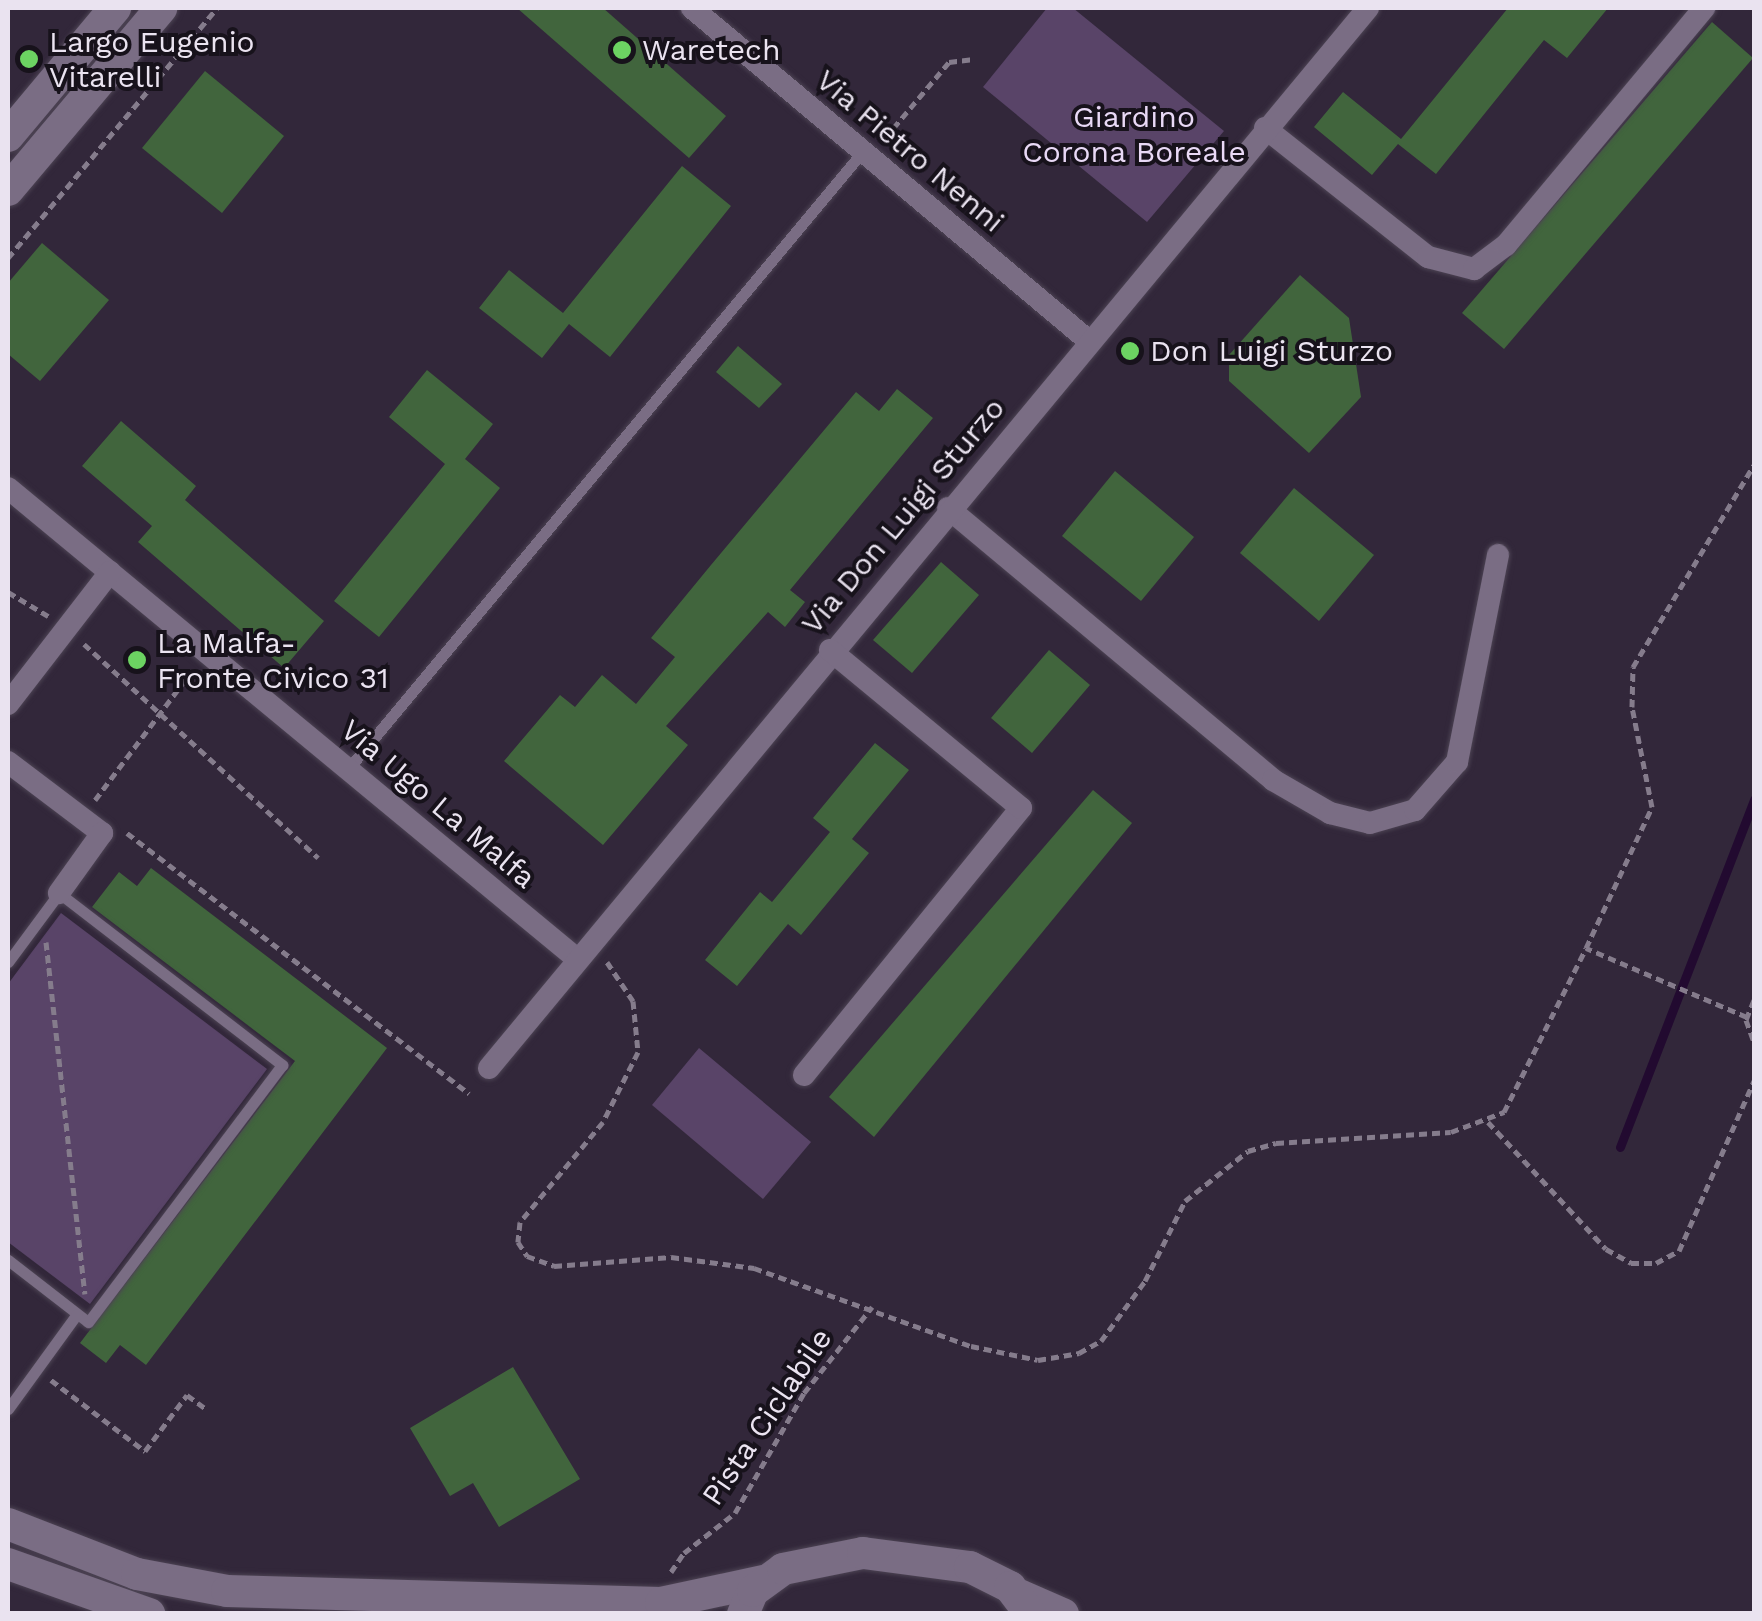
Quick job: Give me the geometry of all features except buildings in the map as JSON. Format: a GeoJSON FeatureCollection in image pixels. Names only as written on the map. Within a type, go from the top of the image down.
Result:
{"type":"FeatureCollection","features":[{"type":"Feature","properties":{"kind":"street"},"geometry":{"type":"LineString","coordinates":[[8,136],[116,8]]}},
{"type":"Feature","properties":{"kind":"street"},"geometry":{"type":"LineString","coordinates":[[8,190],[161,8]]}},
{"type":"Feature","properties":{"kind":"street","name":"Via Pietro Nenni"},"geometry":{"type":"LineString","coordinates":[[692,8],[1088,341]]}},
{"type":"Feature","properties":{"kind":"street","name":"Via Don Luigi Sturzo"},"geometry":{"type":"LineString","coordinates":[[489,1068],[830,650],[1368,8]]}},
{"type":"Feature","properties":{"kind":"street"},"geometry":{"type":"LineString","coordinates":[[1265,128],[1428,257],[1474,269],[1506,245],[1704,8]]}},
{"type":"Feature","properties":{"kind":"street","name":"Via Ugo La Malfa"},"geometry":{"type":"LineString","coordinates":[[8,470],[31,502]]}},
{"type":"Feature","properties":{"kind":"street","name":"Via Ugo La Malfa"},"geometry":{"type":"LineString","coordinates":[[8,488],[31,502],[110,572],[349,768],[583,951]]}},
{"type":"Feature","properties":{"kind":"street"},"geometry":{"type":"LineString","coordinates":[[948,508],[1273,780],[1318,808],[1370,823],[1415,810],[1457,762],[1498,555]]}},
{"type":"Feature","properties":{"kind":"street"},"geometry":{"type":"LineString","coordinates":[[8,704],[110,572]]}},
{"type":"Feature","properties":{"kind":"street"},"geometry":{"type":"LineString","coordinates":[[804,1075],[1021,808],[830,650]]}},
{"type":"Feature","properties":{"kind":"street"},"geometry":{"type":"LineString","coordinates":[[8,762],[102,833],[59,894]]}},
{"type":"Feature","properties":{"kind":"street"},"geometry":{"type":"LineString","coordinates":[[8,1524],[138,1574],[227,1591],[660,1603],[764,1581],[812,1559],[884,1553],[959,1563],[1025,1604],[1063,1614]]}},
{"type":"Feature","properties":{"kind":"street"},"geometry":{"type":"LineString","coordinates":[[8,1564],[149,1614]]}},
{"type":"Feature","properties":{"kind":"street"},"geometry":{"type":"LineString","coordinates":[[742,1614],[764,1581]]}},
{"type":"Feature","properties":{"kind":"lane"},"geometry":{"type":"LineString","coordinates":[[349,768],[866,153]]}},
{"type":"Feature","properties":{"kind":"lane"},"geometry":{"type":"LineString","coordinates":[[8,962],[59,894],[282,1065],[8,1409]]}},
{"type":"Feature","properties":{"kind":"lane"},"geometry":{"type":"LineString","coordinates":[[8,1260],[82,1318]]}},
{"type":"Feature","properties":{"kind":"path"},"geometry":{"type":"LineString","coordinates":[[8,258],[217,8]]}},
{"type":"Feature","properties":{"kind":"path"},"geometry":{"type":"LineString","coordinates":[[866,153],[949,62],[972,59]]}},
{"type":"Feature","properties":{"kind":"path"},"geometry":{"type":"LineString","coordinates":[[583,951],[633,1001],[638,1052],[603,1122],[520,1222],[522,1250],[554,1266],[671,1257],[754,1268],[872,1307],[971,1346],[1038,1360],[1069,1356],[1101,1341],[1116,1324],[1186,1201],[1248,1152],[1276,1142],[1451,1132],[1488,1122],[1512,1104],[1652,806],[1632,707],[1633,667],[1754,466]]}},
{"type":"Feature","properties":{"kind":"path"},"geometry":{"type":"LineString","coordinates":[[8,592],[66,630],[318,858]]}},
{"type":"Feature","properties":{"kind":"path"},"geometry":{"type":"LineString","coordinates":[[82,818],[207,651]]}},
{"type":"Feature","properties":{"kind":"path"},"geometry":{"type":"LineString","coordinates":[[102,833],[120,828],[469,1094]]}},
{"type":"Feature","properties":{"kind":"path"},"geometry":{"type":"LineString","coordinates":[[43,914],[82,1318]]}},
{"type":"Feature","properties":{"kind":"path"},"geometry":{"type":"LineString","coordinates":[[1586,948],[1747,1017]]}},
{"type":"Feature","properties":{"kind":"path"},"geometry":{"type":"LineString","coordinates":[[1754,1000],[1747,1017],[1754,1042]]}},
{"type":"Feature","properties":{"kind":"path"},"geometry":{"type":"LineString","coordinates":[[1488,1122],[1606,1249],[1631,1263],[1656,1263],[1679,1251],[1754,1081]]}},
{"type":"Feature","properties":{"kind":"path","name":"Pista Ciclabile"},"geometry":{"type":"LineString","coordinates":[[665,1580],[684,1553],[735,1513],[804,1392],[872,1307]]}},
{"type":"Feature","properties":{"kind":"path"},"geometry":{"type":"LineString","coordinates":[[36,1370],[145,1450],[187,1395],[205,1408]]}},
{"type":"Feature","properties":{"kind":"green space","name":"Giardino Corona Boreale"},"geometry":{"type":"Polygon","coordinates":[[[1047,8],[1073,8],[1224,131],[1147,222],[983,87],[1047,8]]]}},
{"type":"Feature","properties":{"kind":"green space"},"geometry":{"type":"Polygon","coordinates":[[[61,913],[267,1069],[90,1304],[8,1242],[8,984],[61,913]]]}},
{"type":"Feature","properties":{"kind":"green space"},"geometry":{"type":"Polygon","coordinates":[[[699,1048],[811,1142],[763,1199],[652,1105],[699,1048]]]}},
{"type":"Feature","properties":{"kind":"waterway"},"geometry":{"type":"LineString","coordinates":[[1620,1147],[1754,799]]}},
{"type":"Feature","properties":{"kind":"place","name":"Waretech"},"geometry":{"type":"Point","coordinates":[622,50]}},
{"type":"Feature","properties":{"kind":"place","name":"Largo Eugenio Vitarelli"},"geometry":{"type":"Point","coordinates":[29,59]}},
{"type":"Feature","properties":{"kind":"place","name":"Don Luigi Sturzo"},"geometry":{"type":"Point","coordinates":[1130,351]}},
{"type":"Feature","properties":{"kind":"place","name":"La Malfa- Fronte Civico 31"},"geometry":{"type":"Point","coordinates":[137,660]}}]}
